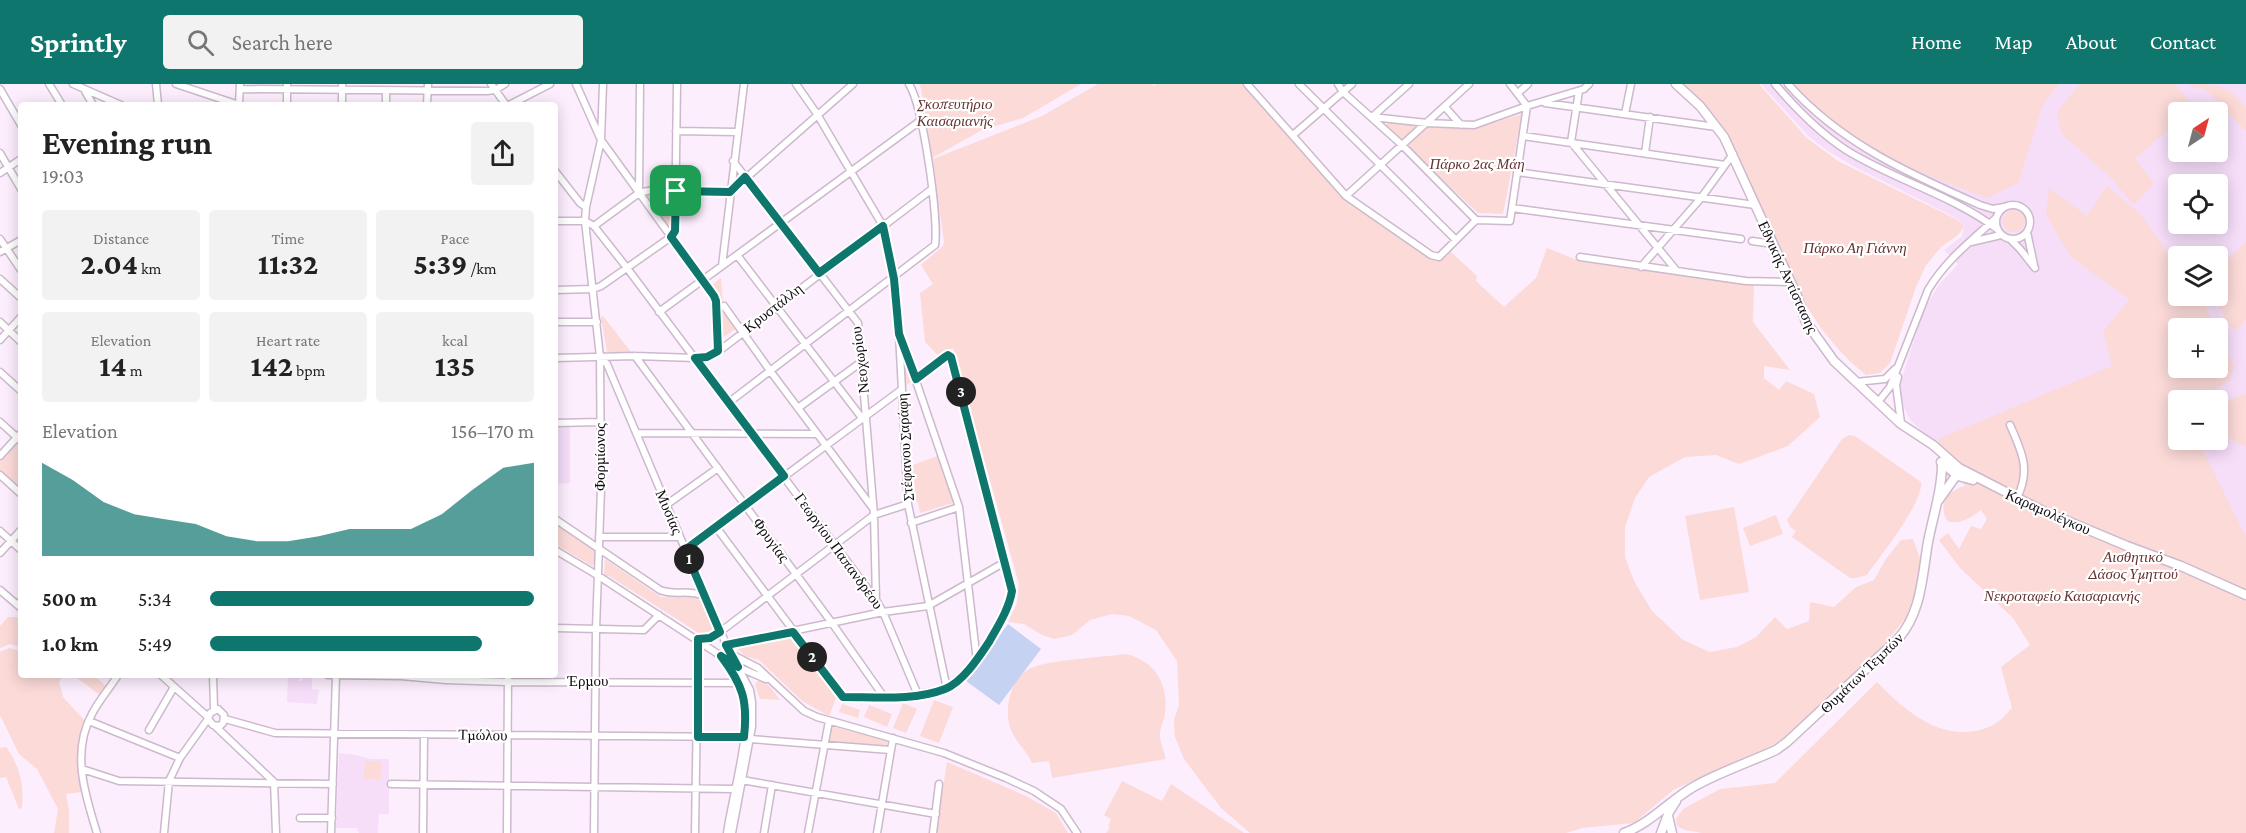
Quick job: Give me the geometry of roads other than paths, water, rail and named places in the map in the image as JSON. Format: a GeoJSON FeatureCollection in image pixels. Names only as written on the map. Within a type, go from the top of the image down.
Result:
{"type":"FeatureCollection","features":[{"type":"Feature","properties":{"kind":"main road","name":"Εθνικής Αντίστασης"},"geometry":{"type":"LineString","coordinates":[[1676,84],[1700,106],[1717,127],[1733,154],[1806,322],[1816,338],[1834,361],[1901,424],[1933,445],[1956,472]]}},
{"type":"Feature","properties":{"kind":"main road","name":"Εθνικής Αντίστασης"},"geometry":{"type":"LineString","coordinates":[[1933,445],[1942,463],[1956,472],[1984,482]]}},
{"type":"Feature","properties":{"kind":"main road"},"geometry":{"type":"LineString","coordinates":[[1937,501],[1942,479],[1942,463]]}},
{"type":"Feature","properties":{"kind":"main road"},"geometry":{"type":"LineString","coordinates":[[1942,479],[1956,472]]}},
{"type":"Feature","properties":{"kind":"main road","name":"Θυμάτων Τεμπών"},"geometry":{"type":"LineString","coordinates":[[1624,833],[1641,825],[1697,785],[1776,750],[1898,639],[1907,629],[1920,598],[1937,501],[1956,472]]}},
{"type":"Feature","properties":{"kind":"main road","name":"Καραμολέγκου"},"geometry":{"type":"LineString","coordinates":[[1984,482],[2041,510],[2246,594]]}},
{"type":"Feature","properties":{"kind":"main road"},"geometry":{"type":"LineString","coordinates":[[1661,833],[1672,806],[1682,794]]}},
{"type":"Feature","properties":{"kind":"main road"},"geometry":{"type":"LineString","coordinates":[[1668,816],[1672,833]]}},
{"type":"Feature","properties":{"kind":"street"},"geometry":{"type":"LineString","coordinates":[[49,84],[60,102]]}},
{"type":"Feature","properties":{"kind":"street"},"geometry":{"type":"LineString","coordinates":[[73,84],[114,102]]}},
{"type":"Feature","properties":{"kind":"street"},"geometry":{"type":"LineString","coordinates":[[156,84],[158,102]]}},
{"type":"Feature","properties":{"kind":"street"},"geometry":{"type":"LineString","coordinates":[[176,84],[230,102]]}},
{"type":"Feature","properties":{"kind":"street"},"geometry":{"type":"LineString","coordinates":[[239,102],[240,86],[342,87],[386,91],[493,87],[505,84]]}},
{"type":"Feature","properties":{"kind":"street"},"geometry":{"type":"LineString","coordinates":[[513,102],[550,84]]}},
{"type":"Feature","properties":{"kind":"street"},"geometry":{"type":"LineString","coordinates":[[576,84],[601,140],[714,296],[718,351]]}},
{"type":"Feature","properties":{"kind":"street","name":"Φορμίωνος"},"geometry":{"type":"LineString","coordinates":[[594,833],[600,357],[585,221],[601,140],[603,84]]}},
{"type":"Feature","properties":{"kind":"street"},"geometry":{"type":"LineString","coordinates":[[639,193],[640,84]]}},
{"type":"Feature","properties":{"kind":"street"},"geometry":{"type":"LineString","coordinates":[[558,290],[593,289],[671,237],[675,231],[677,84]]}},
{"type":"Feature","properties":{"kind":"street"},"geometry":{"type":"LineString","coordinates":[[722,266],[736,132],[744,84]]}},
{"type":"Feature","properties":{"kind":"street","name":"Στέφανου Σαράφη"},"geometry":{"type":"LineString","coordinates":[[796,84],[817,114],[883,226],[894,279],[910,523],[947,689]]}},
{"type":"Feature","properties":{"kind":"street"},"geometry":{"type":"LineString","coordinates":[[594,226],[639,193],[646,191],[730,192],[853,84]]}},
{"type":"Feature","properties":{"kind":"street"},"geometry":{"type":"LineString","coordinates":[[728,403],[894,279],[935,245],[932,189],[914,93],[909,84]]}},
{"type":"Feature","properties":{"kind":"street"},"geometry":{"type":"LineString","coordinates":[[1247,84],[1346,196],[1431,255],[1438,257],[1476,220]]}},
{"type":"Feature","properties":{"kind":"street"},"geometry":{"type":"LineString","coordinates":[[1299,84],[1456,240]]}},
{"type":"Feature","properties":{"kind":"street"},"geometry":{"type":"LineString","coordinates":[[1338,84],[1476,220],[1510,221],[1527,106],[1510,84]]}},
{"type":"Feature","properties":{"kind":"street"},"geometry":{"type":"LineString","coordinates":[[1293,135],[1352,84]]}},
{"type":"Feature","properties":{"kind":"street"},"geometry":{"type":"LineString","coordinates":[[1372,117],[1409,84]]}},
{"type":"Feature","properties":{"kind":"street"},"geometry":{"type":"LineString","coordinates":[[1346,196],[1469,84]]}},
{"type":"Feature","properties":{"kind":"street"},"geometry":{"type":"LineString","coordinates":[[1518,93],[1528,84]]}},
{"type":"Feature","properties":{"kind":"street"},"geometry":{"type":"LineString","coordinates":[[1372,117],[1474,125],[1579,91],[1589,84]]}},
{"type":"Feature","properties":{"kind":"street"},"geometry":{"type":"LineString","coordinates":[[1625,114],[1630,84]]}},
{"type":"Feature","properties":{"kind":"street"},"geometry":{"type":"LineString","coordinates":[[1776,84],[1809,120],[1845,149],[1990,224],[2010,239],[2035,268],[2027,232],[2030,223],[2029,216],[2025,210],[2012,205],[1993,209],[1980,205],[1898,167],[1865,149],[1822,118],[1788,84]]}},
{"type":"Feature","properties":{"kind":"street"},"geometry":{"type":"LineString","coordinates":[[493,87],[505,102]]}},
{"type":"Feature","properties":{"kind":"street"},"geometry":{"type":"LineString","coordinates":[[0,89],[18,120]]}},
{"type":"Feature","properties":{"kind":"street"},"geometry":{"type":"LineString","coordinates":[[85,91],[91,102]]}},
{"type":"Feature","properties":{"kind":"street"},"geometry":{"type":"LineString","coordinates":[[386,91],[386,102]]}},
{"type":"Feature","properties":{"kind":"street"},"geometry":{"type":"LineString","coordinates":[[1579,91],[1571,142],[1676,270]]}},
{"type":"Feature","properties":{"kind":"street"},"geometry":{"type":"LineString","coordinates":[[1542,102],[1717,127]]}},
{"type":"Feature","properties":{"kind":"street"},"geometry":{"type":"LineString","coordinates":[[1445,106],[1461,125]]}},
{"type":"Feature","properties":{"kind":"street"},"geometry":{"type":"LineString","coordinates":[[1645,153],[1650,117]]}},
{"type":"Feature","properties":{"kind":"street"},"geometry":{"type":"LineString","coordinates":[[659,312],[920,121]]}},
{"type":"Feature","properties":{"kind":"street"},"geometry":{"type":"LineString","coordinates":[[676,131],[736,132]]}},
{"type":"Feature","properties":{"kind":"street"},"geometry":{"type":"LineString","coordinates":[[1523,136],[1725,165]]}},
{"type":"Feature","properties":{"kind":"street"},"geometry":{"type":"LineString","coordinates":[[0,153],[18,184]]}},
{"type":"Feature","properties":{"kind":"street"},"geometry":{"type":"LineString","coordinates":[[1641,267],[1701,198],[1733,154]]}},
{"type":"Feature","properties":{"kind":"street"},"geometry":{"type":"LineString","coordinates":[[0,173],[18,161]]}},
{"type":"Feature","properties":{"kind":"street","name":"Νεοχωρίου"},"geometry":{"type":"LineString","coordinates":[[733,161],[858,323],[864,417],[874,515],[876,600]]}},
{"type":"Feature","properties":{"kind":"street"},"geometry":{"type":"LineString","coordinates":[[1517,172],[1755,205]]}},
{"type":"Feature","properties":{"kind":"street"},"geometry":{"type":"LineString","coordinates":[[558,175],[580,203],[586,207]]}},
{"type":"Feature","properties":{"kind":"street","name":"Κρυστάλλη"},"geometry":{"type":"LineString","coordinates":[[558,358],[707,357],[932,189]]}},
{"type":"Feature","properties":{"kind":"street"},"geometry":{"type":"LineString","coordinates":[[1878,402],[1890,387],[1928,290],[1937,276],[1952,257],[1990,224],[2004,207]]}},
{"type":"Feature","properties":{"kind":"street"},"geometry":{"type":"LineString","coordinates":[[1512,208],[1741,239]]}},
{"type":"Feature","properties":{"kind":"street"},"geometry":{"type":"LineString","coordinates":[[1979,232],[1980,218]]}},
{"type":"Feature","properties":{"kind":"street"},"geometry":{"type":"LineString","coordinates":[[1996,218],[1999,232]]}},
{"type":"Feature","properties":{"kind":"street"},"geometry":{"type":"LineString","coordinates":[[558,221],[585,221]]}},
{"type":"Feature","properties":{"kind":"street","name":"Γεωργίου Παπανδρέου"},"geometry":{"type":"LineString","coordinates":[[585,221],[594,226],[627,268],[876,600],[918,695]]}},
{"type":"Feature","properties":{"kind":"street"},"geometry":{"type":"LineString","coordinates":[[1970,242],[1999,232]]}},
{"type":"Feature","properties":{"kind":"street"},"geometry":{"type":"LineString","coordinates":[[2010,239],[2017,239],[2027,232]]}},
{"type":"Feature","properties":{"kind":"street"},"geometry":{"type":"LineString","coordinates":[[0,239],[18,266]]}},
{"type":"Feature","properties":{"kind":"street"},"geometry":{"type":"LineString","coordinates":[[1752,241],[1773,244]]}},
{"type":"Feature","properties":{"kind":"street"},"geometry":{"type":"LineString","coordinates":[[0,252],[18,242]]}},
{"type":"Feature","properties":{"kind":"street"},"geometry":{"type":"LineString","coordinates":[[737,255],[833,382],[864,417]]}},
{"type":"Feature","properties":{"kind":"street"},"geometry":{"type":"LineString","coordinates":[[1580,257],[1746,280],[1790,282]]}},
{"type":"Feature","properties":{"kind":"street"},"geometry":{"type":"LineString","coordinates":[[0,279],[18,295]]}},
{"type":"Feature","properties":{"kind":"street"},"geometry":{"type":"LineString","coordinates":[[724,306],[873,507]]}},
{"type":"Feature","properties":{"kind":"street"},"geometry":{"type":"LineString","coordinates":[[0,340],[18,320]]}},
{"type":"Feature","properties":{"kind":"street"},"geometry":{"type":"LineString","coordinates":[[0,322],[18,339]]}},
{"type":"Feature","properties":{"kind":"street"},"geometry":{"type":"LineString","coordinates":[[558,322],[597,322]]}},
{"type":"Feature","properties":{"kind":"street"},"geometry":{"type":"LineString","coordinates":[[899,334],[959,507],[976,661]]}},
{"type":"Feature","properties":{"kind":"street"},"geometry":{"type":"LineString","coordinates":[[716,527],[843,697],[918,695],[947,689],[976,661],[995,632],[1011,598],[1011,583],[951,357],[948,355],[916,379]]}},
{"type":"Feature","properties":{"kind":"street","name":"Φρυγίας"},"geometry":{"type":"LineString","coordinates":[[635,356],[884,697]]}},
{"type":"Feature","properties":{"kind":"street","name":"Μυσίας"},"geometry":{"type":"LineString","coordinates":[[600,357],[607,364],[720,632],[750,690]]}},
{"type":"Feature","properties":{"kind":"street"},"geometry":{"type":"LineString","coordinates":[[1856,382],[1885,379],[1901,362]]}},
{"type":"Feature","properties":{"kind":"street"},"geometry":{"type":"LineString","coordinates":[[1901,362],[1896,385],[1901,424]]}},
{"type":"Feature","properties":{"kind":"street"},"geometry":{"type":"LineString","coordinates":[[798,408],[860,363]]}},
{"type":"Feature","properties":{"kind":"street"},"geometry":{"type":"LineString","coordinates":[[0,372],[18,388]]}},
{"type":"Feature","properties":{"kind":"street"},"geometry":{"type":"LineString","coordinates":[[685,550],[901,390]]}},
{"type":"Feature","properties":{"kind":"street"},"geometry":{"type":"LineString","coordinates":[[0,422],[18,436]]}},
{"type":"Feature","properties":{"kind":"street"},"geometry":{"type":"LineString","coordinates":[[558,423],[600,422]]}},
{"type":"Feature","properties":{"kind":"street"},"geometry":{"type":"LineString","coordinates":[[2010,425],[2025,470],[2025,483],[2017,498]]}},
{"type":"Feature","properties":{"kind":"street"},"geometry":{"type":"LineString","coordinates":[[636,434],[817,434]]}},
{"type":"Feature","properties":{"kind":"street"},"geometry":{"type":"LineString","coordinates":[[0,456],[18,439]]}},
{"type":"Feature","properties":{"kind":"street"},"geometry":{"type":"LineString","coordinates":[[666,505],[718,468]]}},
{"type":"Feature","properties":{"kind":"street"},"geometry":{"type":"LineString","coordinates":[[0,475],[18,491]]}},
{"type":"Feature","properties":{"kind":"street"},"geometry":{"type":"LineString","coordinates":[[698,639],[710,638],[720,632],[874,515],[908,504]]}},
{"type":"Feature","properties":{"kind":"street"},"geometry":{"type":"LineString","coordinates":[[910,523],[959,507]]}},
{"type":"Feature","properties":{"kind":"street"},"geometry":{"type":"LineString","coordinates":[[558,521],[660,590],[691,592],[705,596]]}},
{"type":"Feature","properties":{"kind":"street"},"geometry":{"type":"LineString","coordinates":[[0,531],[18,547]]}},
{"type":"Feature","properties":{"kind":"street"},"geometry":{"type":"LineString","coordinates":[[0,553],[18,533]]}},
{"type":"Feature","properties":{"kind":"street"},"geometry":{"type":"LineString","coordinates":[[599,537],[680,537]]}},
{"type":"Feature","properties":{"kind":"street"},"geometry":{"type":"LineString","coordinates":[[558,552],[698,639],[738,667],[769,680]]}},
{"type":"Feature","properties":{"kind":"street"},"geometry":{"type":"LineString","coordinates":[[726,645],[883,612],[928,606],[1005,562]]}},
{"type":"Feature","properties":{"kind":"street"},"geometry":{"type":"LineString","coordinates":[[0,590],[18,603]]}},
{"type":"Feature","properties":{"kind":"street"},"geometry":{"type":"LineString","coordinates":[[558,628],[644,630],[659,615]]}},
{"type":"Feature","properties":{"kind":"street"},"geometry":{"type":"LineString","coordinates":[[695,833],[698,639]]}},
{"type":"Feature","properties":{"kind":"street"},"geometry":{"type":"LineString","coordinates":[[730,653],[738,660],[758,668],[804,711],[829,721],[893,738],[972,764],[1034,791],[1061,809],[1077,833]]}},
{"type":"Feature","properties":{"kind":"street"},"geometry":{"type":"LineString","coordinates":[[721,656],[739,682],[745,700],[747,738],[732,833]]}},
{"type":"Feature","properties":{"kind":"street"},"geometry":{"type":"LineString","coordinates":[[732,833],[735,789],[753,715],[751,679],[760,676]]}},
{"type":"Feature","properties":{"kind":"street"},"geometry":{"type":"LineString","coordinates":[[97,833],[85,792],[82,744],[88,721],[116,678]]}},
{"type":"Feature","properties":{"kind":"street"},"geometry":{"type":"LineString","coordinates":[[164,678],[274,782],[276,833]]}},
{"type":"Feature","properties":{"kind":"street"},"geometry":{"type":"LineString","coordinates":[[213,678],[214,710]]}},
{"type":"Feature","properties":{"kind":"street"},"geometry":{"type":"LineString","coordinates":[[331,833],[336,678]]}},
{"type":"Feature","properties":{"kind":"street"},"geometry":{"type":"LineString","coordinates":[[507,833],[508,678]]}},
{"type":"Feature","properties":{"kind":"street","name":"Έρμου"},"geometry":{"type":"LineString","coordinates":[[508,678],[739,682]]}},
{"type":"Feature","properties":{"kind":"street"},"geometry":{"type":"LineString","coordinates":[[149,730],[174,687]]}},
{"type":"Feature","properties":{"kind":"street"},"geometry":{"type":"LineString","coordinates":[[164,833],[169,781],[180,758],[210,712],[222,711],[225,719],[220,726],[215,726]]}},
{"type":"Feature","properties":{"kind":"street","name":"Τμώλου"},"geometry":{"type":"LineString","coordinates":[[225,719],[275,733],[747,738],[890,750]]}},
{"type":"Feature","properties":{"kind":"street"},"geometry":{"type":"LineString","coordinates":[[88,721],[180,758]]}},
{"type":"Feature","properties":{"kind":"street"},"geometry":{"type":"LineString","coordinates":[[808,833],[829,721]]}},
{"type":"Feature","properties":{"kind":"street"},"geometry":{"type":"LineString","coordinates":[[423,833],[424,735]]}},
{"type":"Feature","properties":{"kind":"street"},"geometry":{"type":"LineString","coordinates":[[877,833],[893,738]]}},
{"type":"Feature","properties":{"kind":"street"},"geometry":{"type":"LineString","coordinates":[[82,769],[119,781],[333,784]]}},
{"type":"Feature","properties":{"kind":"street"},"geometry":{"type":"LineString","coordinates":[[742,780],[936,814]]}},
{"type":"Feature","properties":{"kind":"street"},"geometry":{"type":"LineString","coordinates":[[391,783],[735,789]]}},
{"type":"Feature","properties":{"kind":"street"},"geometry":{"type":"LineString","coordinates":[[933,833],[939,784]]}},
{"type":"Feature","properties":{"kind":"street"},"geometry":{"type":"LineString","coordinates":[[764,833],[772,785]]}},
{"type":"Feature","properties":{"kind":"street"},"geometry":{"type":"LineString","coordinates":[[300,818],[332,818]]}},
{"type":"Feature","properties":{"kind":"water"},"geometry":{"type":"Polygon","coordinates":[[[1008,624],[1041,649],[999,705],[966,681],[1008,624]]]}},
{"type":"Feature","properties":{"kind":"park label","name":"Σκοπευτήριο Καισαριανής"},"geometry":{"type":"Point","coordinates":[955,112]}},
{"type":"Feature","properties":{"kind":"park label","name":"Πάρκο 2ας Μάη"},"geometry":{"type":"Point","coordinates":[1477,164]}},
{"type":"Feature","properties":{"kind":"park label","name":"Πάρκο Αη Γιάννη"},"geometry":{"type":"Point","coordinates":[1855,248]}},
{"type":"Feature","properties":{"kind":"park label","name":"Αισθητικό Δάσος Υμηττού"},"geometry":{"type":"Point","coordinates":[2133,566]}},
{"type":"Feature","properties":{"kind":"park label","name":"Νεκροταφείο Καισαριανής"},"geometry":{"type":"Point","coordinates":[2062,596]}}]}
